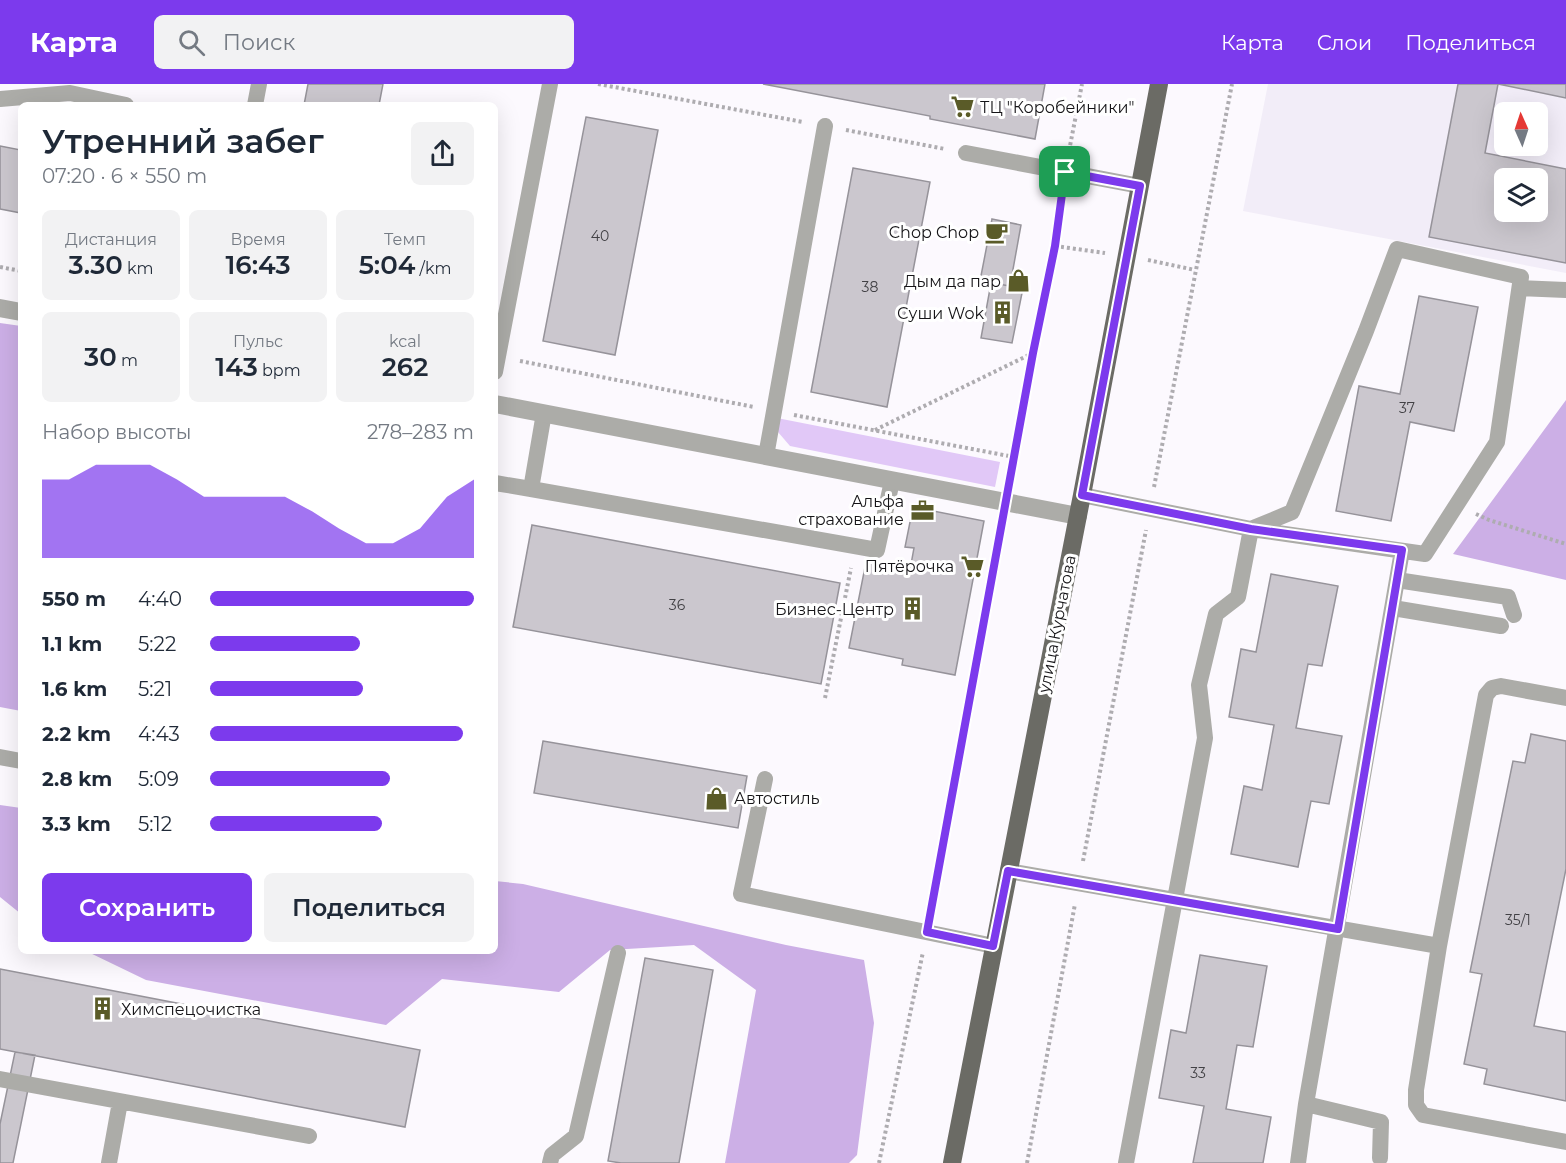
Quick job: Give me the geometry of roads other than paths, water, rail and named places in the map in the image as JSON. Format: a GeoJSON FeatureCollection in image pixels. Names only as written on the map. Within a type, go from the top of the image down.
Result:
{"type":"FeatureCollection","features":[{"type":"Feature","properties":{"kind":"main road","name":"улица Курчатова"},"geometry":{"type":"LineString","coordinates":[[952,1163],[1078,516],[1159,84]]}},
{"type":"Feature","properties":{"kind":"street"},"geometry":{"type":"LineString","coordinates":[[0,308],[18,311]]}},
{"type":"Feature","properties":{"kind":"street"},"geometry":{"type":"LineString","coordinates":[[498,405],[1078,516]]}},
{"type":"Feature","properties":{"kind":"lane"},"geometry":{"type":"LineString","coordinates":[[256,102],[259,84]]}},
{"type":"Feature","properties":{"kind":"lane"},"geometry":{"type":"LineString","coordinates":[[498,356],[550,84]]}},
{"type":"Feature","properties":{"kind":"lane"},"geometry":{"type":"LineString","coordinates":[[0,99],[70,93],[112,102]]}},
{"type":"Feature","properties":{"kind":"lane"},"geometry":{"type":"LineString","coordinates":[[766,456],[825,126]]}},
{"type":"Feature","properties":{"kind":"lane"},"geometry":{"type":"LineString","coordinates":[[966,153],[1140,186]]}},
{"type":"Feature","properties":{"kind":"lane"},"geometry":{"type":"LineString","coordinates":[[1082,495],[1251,529],[1425,554],[1497,442],[1521,277],[1397,249],[1292,512],[1251,529]]}},
{"type":"Feature","properties":{"kind":"lane"},"geometry":{"type":"LineString","coordinates":[[1520,288],[1566,290]]}},
{"type":"Feature","properties":{"kind":"lane"},"geometry":{"type":"LineString","coordinates":[[531,489],[544,413]]}},
{"type":"Feature","properties":{"kind":"lane"},"geometry":{"type":"LineString","coordinates":[[498,484],[877,550],[892,480]]}},
{"type":"Feature","properties":{"kind":"lane"},"geometry":{"type":"LineString","coordinates":[[1126,1163],[1205,738],[1199,685],[1216,614],[1238,597],[1251,529]]}},
{"type":"Feature","properties":{"kind":"lane"},"geometry":{"type":"LineString","coordinates":[[1298,1163],[1306,1104],[1402,550]]}},
{"type":"Feature","properties":{"kind":"lane"},"geometry":{"type":"LineString","coordinates":[[1397,580],[1508,597],[1514,615]]}},
{"type":"Feature","properties":{"kind":"lane"},"geometry":{"type":"LineString","coordinates":[[1393,608],[1501,626]]}},
{"type":"Feature","properties":{"kind":"lane"},"geometry":{"type":"LineString","coordinates":[[1566,698],[1501,686],[1492,688],[1486,695],[1439,946],[1416,1090],[1416,1105],[1423,1115],[1566,1142]]}},
{"type":"Feature","properties":{"kind":"lane"},"geometry":{"type":"LineString","coordinates":[[0,758],[18,761]]}},
{"type":"Feature","properties":{"kind":"lane"},"geometry":{"type":"LineString","coordinates":[[765,779],[741,894],[993,946]]}},
{"type":"Feature","properties":{"kind":"lane"},"geometry":{"type":"LineString","coordinates":[[1008,871],[1439,946]]}},
{"type":"Feature","properties":{"kind":"lane"},"geometry":{"type":"LineString","coordinates":[[550,1163],[552,1155],[576,1136],[618,952]]}},
{"type":"Feature","properties":{"kind":"lane"},"geometry":{"type":"LineString","coordinates":[[0,1079],[309,1136]]}},
{"type":"Feature","properties":{"kind":"lane"},"geometry":{"type":"LineString","coordinates":[[109,1163],[120,1102]]}},
{"type":"Feature","properties":{"kind":"lane"},"geometry":{"type":"LineString","coordinates":[[1306,1104],[1381,1122],[1380,1158]]}},
{"type":"Feature","properties":{"kind":"place","name":"ТЦ \"Коробейники\""},"geometry":{"type":"Point","coordinates":[962,107]}},
{"type":"Feature","properties":{"kind":"place","name":"Chop Chop"},"geometry":{"type":"Point","coordinates":[997,232]}},
{"type":"Feature","properties":{"kind":"place","name":"Дым да пар"},"geometry":{"type":"Point","coordinates":[1019,281]}},
{"type":"Feature","properties":{"kind":"place","name":"Суши Wok"},"geometry":{"type":"Point","coordinates":[1002,313]}},
{"type":"Feature","properties":{"kind":"place","name":"Альфа страхование"},"geometry":{"type":"Point","coordinates":[922,510]}},
{"type":"Feature","properties":{"kind":"place","name":"Пятёрочка"},"geometry":{"type":"Point","coordinates":[972,566]}},
{"type":"Feature","properties":{"kind":"place","name":"Бизнес-Центр"},"geometry":{"type":"Point","coordinates":[912,609]}},
{"type":"Feature","properties":{"kind":"place","name":"Автостиль"},"geometry":{"type":"Point","coordinates":[716,798]}},
{"type":"Feature","properties":{"kind":"place","name":"Химспецочистка"},"geometry":{"type":"Point","coordinates":[103,1009]}}]}
